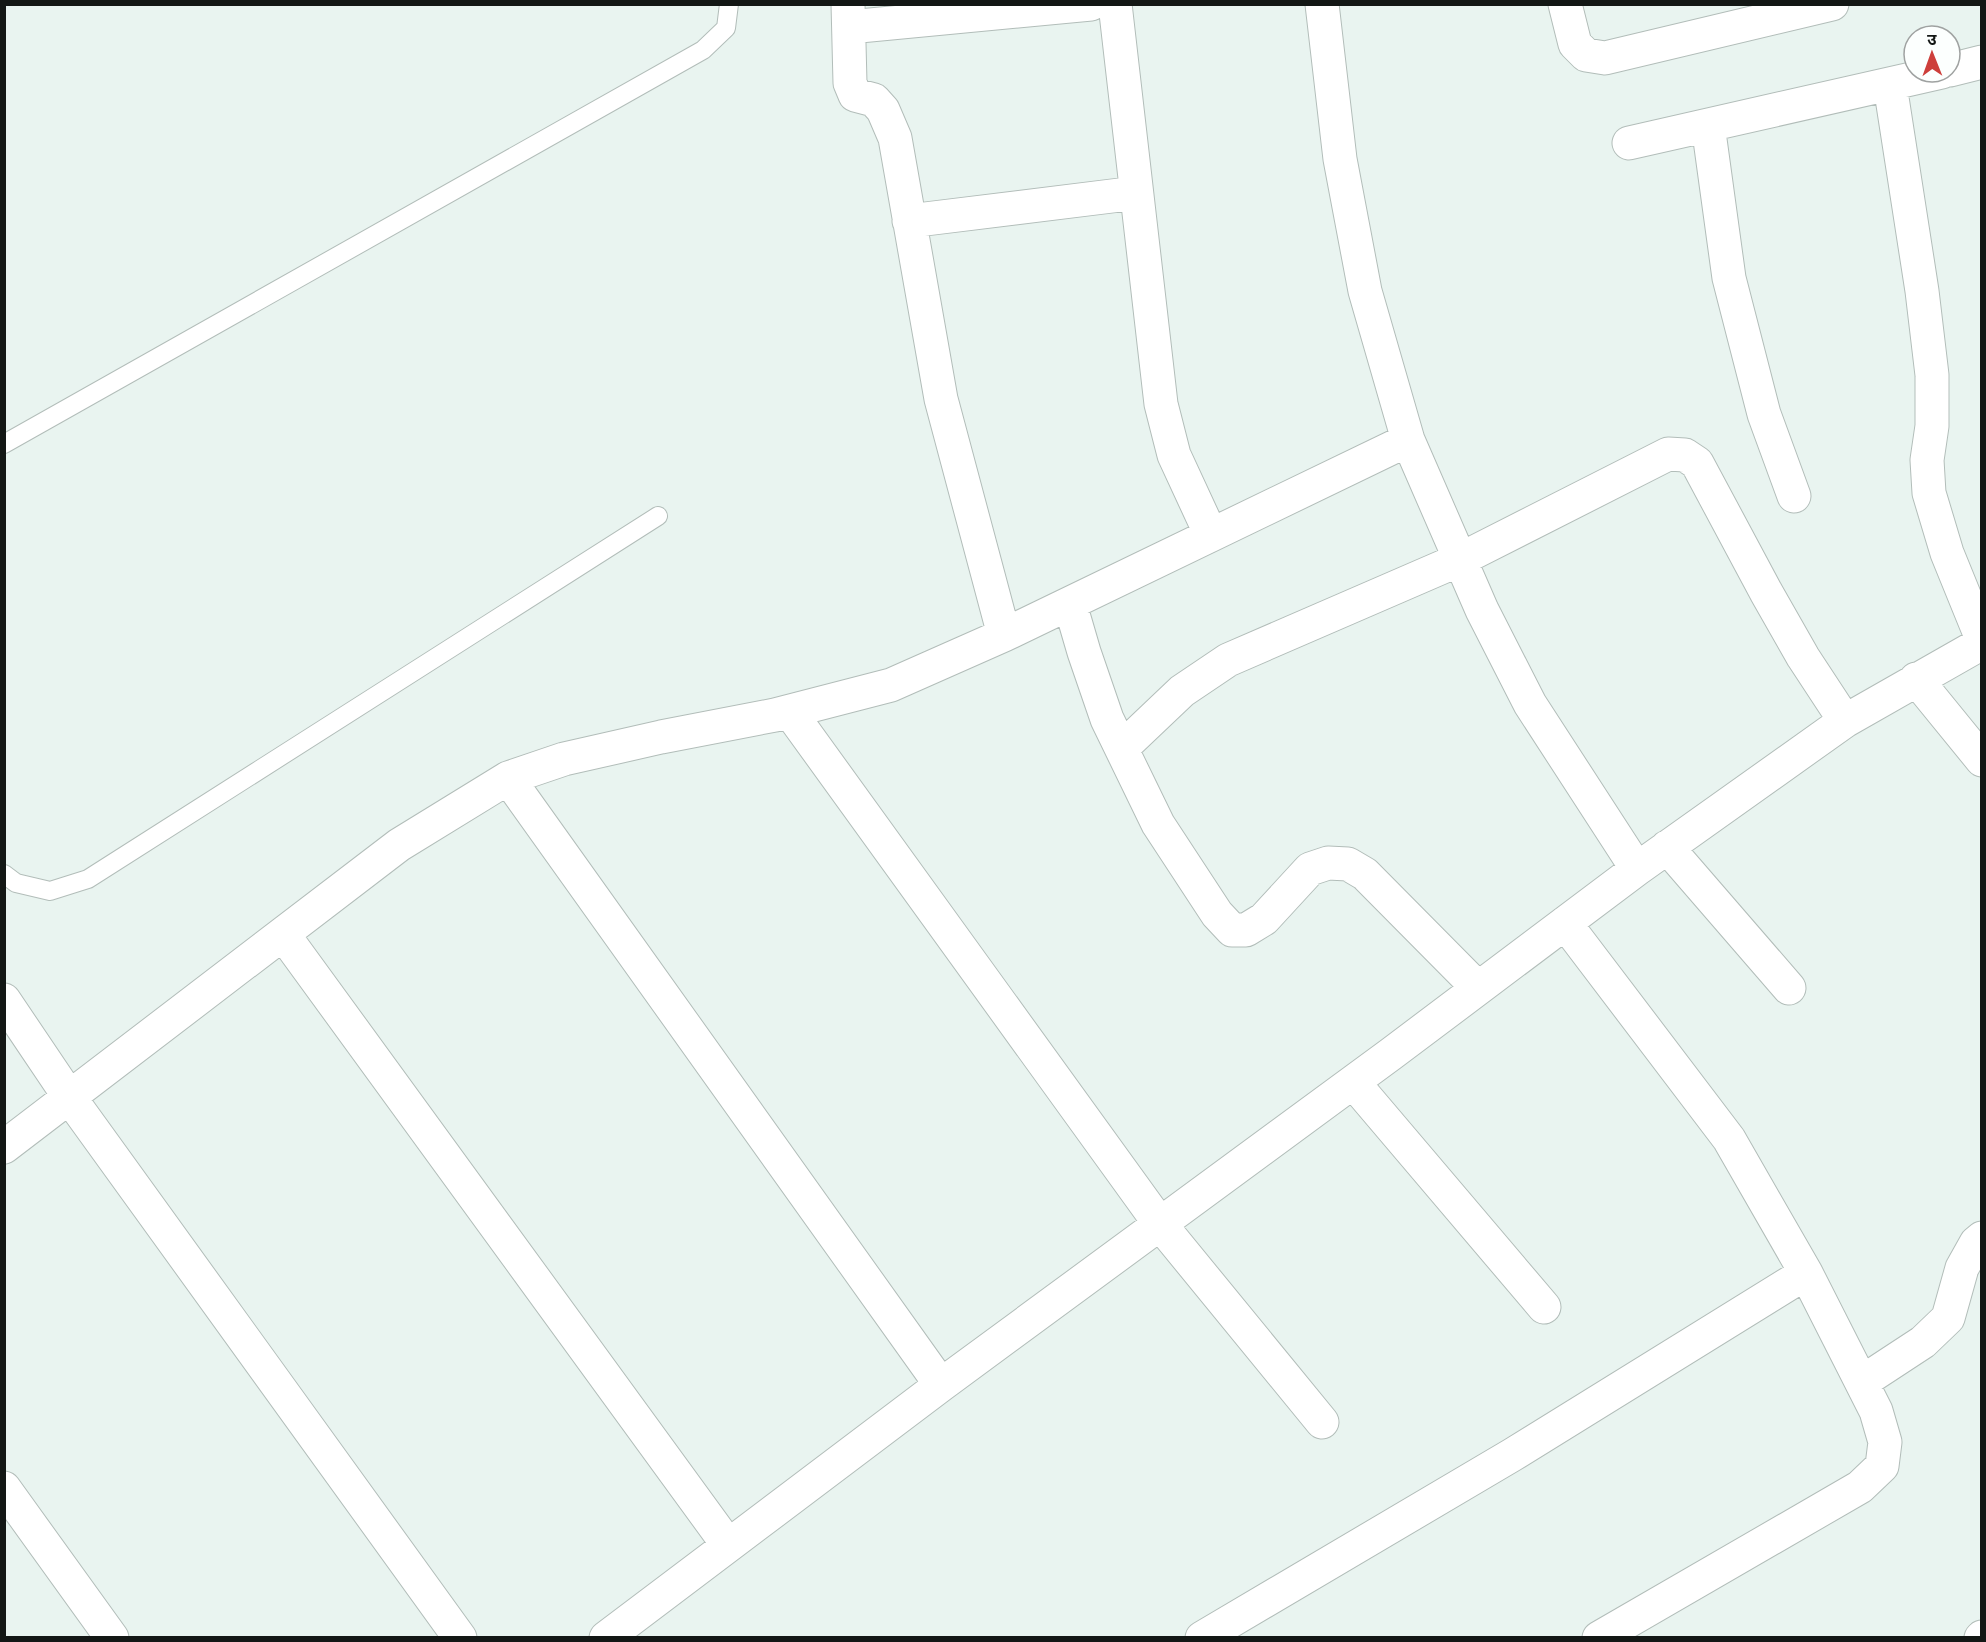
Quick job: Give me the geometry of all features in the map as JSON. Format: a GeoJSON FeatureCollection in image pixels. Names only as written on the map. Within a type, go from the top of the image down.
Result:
{"type":"FeatureCollection","features":[{"type":"Feature","properties":{"kind":"street"},"geometry":{"type":"LineString","coordinates":[[1004,635],[941,399],[895,138],[883,110],[874,100],[855,95],[850,83],[848,16],[1091,4]]}},
{"type":"Feature","properties":{"kind":"street"},"geometry":{"type":"LineString","coordinates":[[1115,4],[1161,404],[1174,455],[1211,535]]}},
{"type":"Feature","properties":{"kind":"street"},"geometry":{"type":"LineString","coordinates":[[1322,4],[1340,159],[1365,291],[1408,440],[1482,610],[1530,704],[1637,869]]}},
{"type":"Feature","properties":{"kind":"street"},"geometry":{"type":"LineString","coordinates":[[1565,4],[1575,44],[1586,55],[1605,58],[1832,4]]}},
{"type":"Feature","properties":{"kind":"street"},"geometry":{"type":"LineString","coordinates":[[1962,67],[1982,62]]}},
{"type":"Feature","properties":{"kind":"street"},"geometry":{"type":"LineString","coordinates":[[1629,142],[1902,82]]}},
{"type":"Feature","properties":{"kind":"street"},"geometry":{"type":"LineString","coordinates":[[606,1638],[941,1385],[1353,1082],[1667,847],[1845,721],[1982,641],[1947,553],[1929,493],[1927,460],[1932,426],[1932,375],[1922,291],[1890,85]]}},
{"type":"Feature","properties":{"kind":"street"},"geometry":{"type":"LineString","coordinates":[[1708,125],[1729,278],[1764,414],[1794,496]]}},
{"type":"Feature","properties":{"kind":"street"},"geometry":{"type":"LineString","coordinates":[[909,221],[1136,193]]}},
{"type":"Feature","properties":{"kind":"street"},"geometry":{"type":"LineString","coordinates":[[4,1147],[399,845],[508,778],[564,759],[790,712],[891,686],[1070,604],[1408,440]]}},
{"type":"Feature","properties":{"kind":"street"},"geometry":{"type":"LineString","coordinates":[[1122,748],[1182,692],[1228,660],[1461,560],[1668,454],[1685,455],[1697,463],[1803,657],[1845,721]]}},
{"type":"Feature","properties":{"kind":"street"},"geometry":{"type":"LineString","coordinates":[[1070,604],[1083,652],[1107,719],[1158,824],[1217,914],[1232,930],[1246,930],[1264,919],[1310,869],[1328,863],[1348,864],[1365,874],[1478,988]]}},
{"type":"Feature","properties":{"kind":"street"},"geometry":{"type":"LineString","coordinates":[[1916,679],[1982,759]]}},
{"type":"Feature","properties":{"kind":"street"},"geometry":{"type":"LineString","coordinates":[[790,712],[1160,1224],[1322,1422]]}},
{"type":"Feature","properties":{"kind":"street"},"geometry":{"type":"LineString","coordinates":[[508,778],[941,1385]]}},
{"type":"Feature","properties":{"kind":"street"},"geometry":{"type":"LineString","coordinates":[[1667,847],[1789,988]]}},
{"type":"Feature","properties":{"kind":"street"},"geometry":{"type":"LineString","coordinates":[[1565,923],[1729,1139],[1806,1273],[1876,1411],[1885,1442],[1882,1466],[1860,1487],[1599,1638]]}},
{"type":"Feature","properties":{"kind":"street"},"geometry":{"type":"LineString","coordinates":[[284,934],[728,1545]]}},
{"type":"Feature","properties":{"kind":"street"},"geometry":{"type":"LineString","coordinates":[[4,1000],[70,1098],[460,1638]]}},
{"type":"Feature","properties":{"kind":"street"},"geometry":{"type":"LineString","coordinates":[[1353,1082],[1544,1307]]}},
{"type":"Feature","properties":{"kind":"street"},"geometry":{"type":"LineString","coordinates":[[1862,1382],[1923,1341],[1948,1318],[1962,1268],[1976,1243],[1982,1238]]}},
{"type":"Feature","properties":{"kind":"street"},"geometry":{"type":"LineString","coordinates":[[1202,1638],[1512,1455],[1806,1273]]}},
{"type":"Feature","properties":{"kind":"street"},"geometry":{"type":"LineString","coordinates":[[4,1488],[112,1638]]}},
{"type":"Feature","properties":{"kind":"lane"},"geometry":{"type":"LineString","coordinates":[[4,444],[703,50],[726,28],[729,4]]}},
{"type":"Feature","properties":{"kind":"lane"},"geometry":{"type":"LineString","coordinates":[[4,874],[16,883],[50,891],[88,879],[658,516]]}}]}
